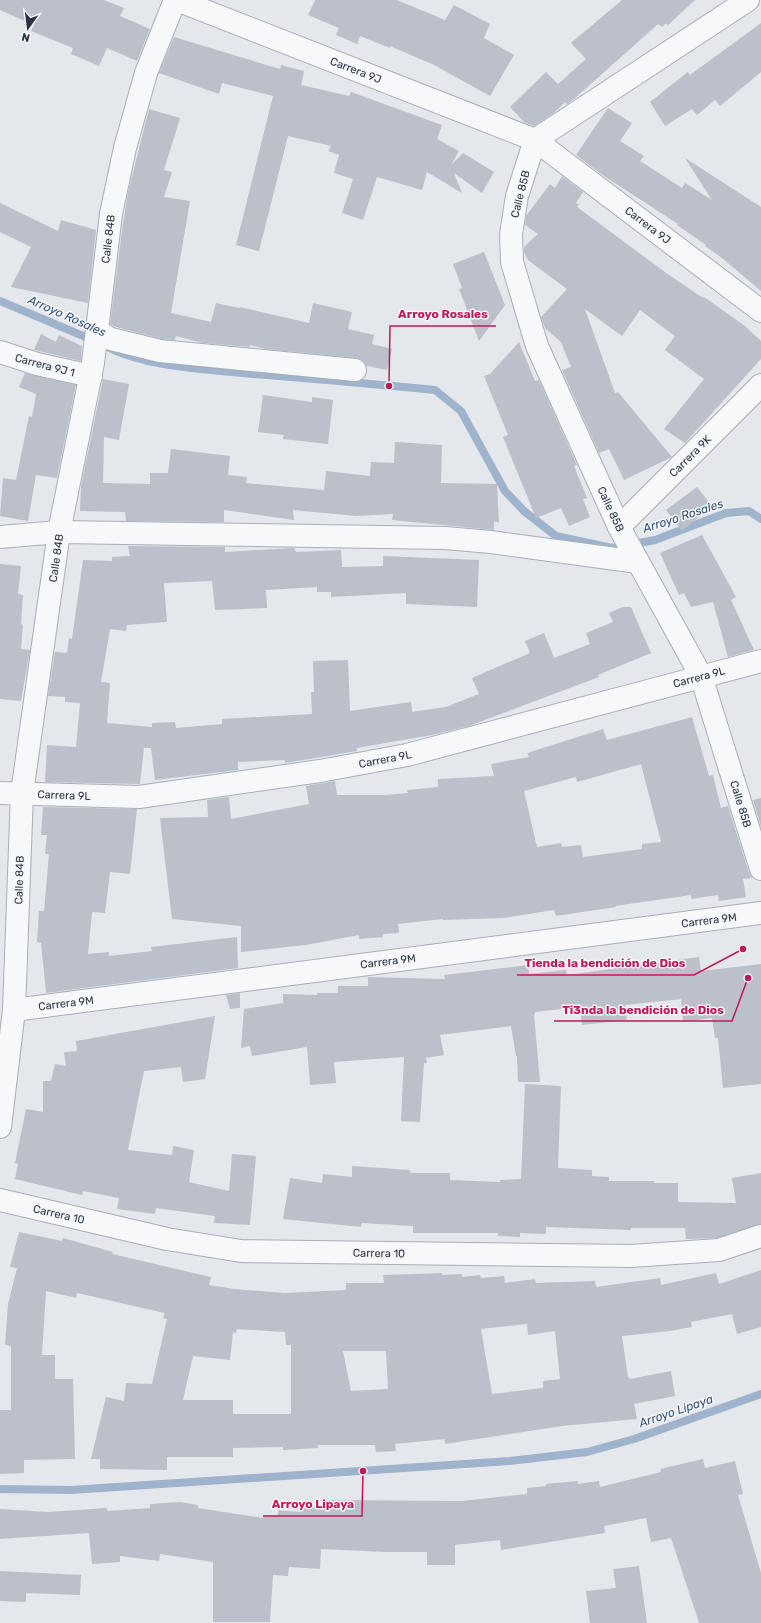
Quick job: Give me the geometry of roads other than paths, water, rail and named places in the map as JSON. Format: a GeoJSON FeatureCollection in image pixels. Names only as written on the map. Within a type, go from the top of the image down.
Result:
{"type":"FeatureCollection","features":[{"type":"Feature","properties":{"kind":"street","name":"Carrera 9J"},"geometry":{"type":"LineString","coordinates":[[176,0],[535,140],[761,311]]}},
{"type":"Feature","properties":{"kind":"street","name":"Calle 84B"},"geometry":{"type":"LineString","coordinates":[[0,1127],[14,1010],[22,793],[59,532],[92,370],[111,214],[125,148],[146,72],[176,0]]}},
{"type":"Feature","properties":{"kind":"street"},"geometry":{"type":"LineString","coordinates":[[535,140],[748,0]]}},
{"type":"Feature","properties":{"kind":"street","name":"Calle 85B"},"geometry":{"type":"LineString","coordinates":[[535,140],[517,196],[511,234],[512,262],[537,346],[628,545],[701,676],[761,869]]}},
{"type":"Feature","properties":{"kind":"street"},"geometry":{"type":"LineString","coordinates":[[96,334],[160,351],[355,370]]}},
{"type":"Feature","properties":{"kind":"street","name":"Carrera 9J 1"},"geometry":{"type":"LineString","coordinates":[[0,352],[37,364],[92,370]]}},
{"type":"Feature","properties":{"kind":"street","name":"Carrera 9K"},"geometry":{"type":"LineString","coordinates":[[628,545],[761,385]]}},
{"type":"Feature","properties":{"kind":"street"},"geometry":{"type":"LineString","coordinates":[[0,537],[59,532],[445,538],[491,542],[628,545]]}},
{"type":"Feature","properties":{"kind":"street","name":"Carrera 9L"},"geometry":{"type":"LineString","coordinates":[[0,793],[139,797],[320,771],[408,755],[761,661]]}},
{"type":"Feature","properties":{"kind":"street","name":"Carrera 9M"},"geometry":{"type":"LineString","coordinates":[[14,1010],[761,913]]}},
{"type":"Feature","properties":{"kind":"street","name":"Carrera 10"},"geometry":{"type":"LineString","coordinates":[[0,1200],[166,1239],[242,1250],[631,1256],[719,1250],[761,1236]]}},
{"type":"Feature","properties":{"kind":"waterway","name":"Arroyo Rosales"},"geometry":{"type":"LineString","coordinates":[[0,301],[95,341]]}},
{"type":"Feature","properties":{"kind":"waterway","name":"Arroyo Rosales"},"geometry":{"type":"LineString","coordinates":[[105,346],[140,359],[197,369],[435,390],[461,411],[505,491],[524,511],[556,536],[612,548],[655,540],[726,513],[749,511],[761,519]]}},
{"type":"Feature","properties":{"kind":"waterway","name":"Arroyo Lipaya"},"geometry":{"type":"LineString","coordinates":[[0,1489],[71,1490],[510,1461],[587,1452],[634,1439],[761,1394]]}},
{"type":"Feature","properties":{"kind":"place","name":"Arroyo Rosales"},"geometry":{"type":"Point","coordinates":[389,386]}},
{"type":"Feature","properties":{"kind":"place","name":"Tienda la bendición de Dios"},"geometry":{"type":"Point","coordinates":[743,949]}},
{"type":"Feature","properties":{"kind":"place","name":"Ti3nda la bendición de Dios"},"geometry":{"type":"Point","coordinates":[748,978]}},
{"type":"Feature","properties":{"kind":"place","name":"Arroyo Lipaya"},"geometry":{"type":"Point","coordinates":[363,1471]}}]}
